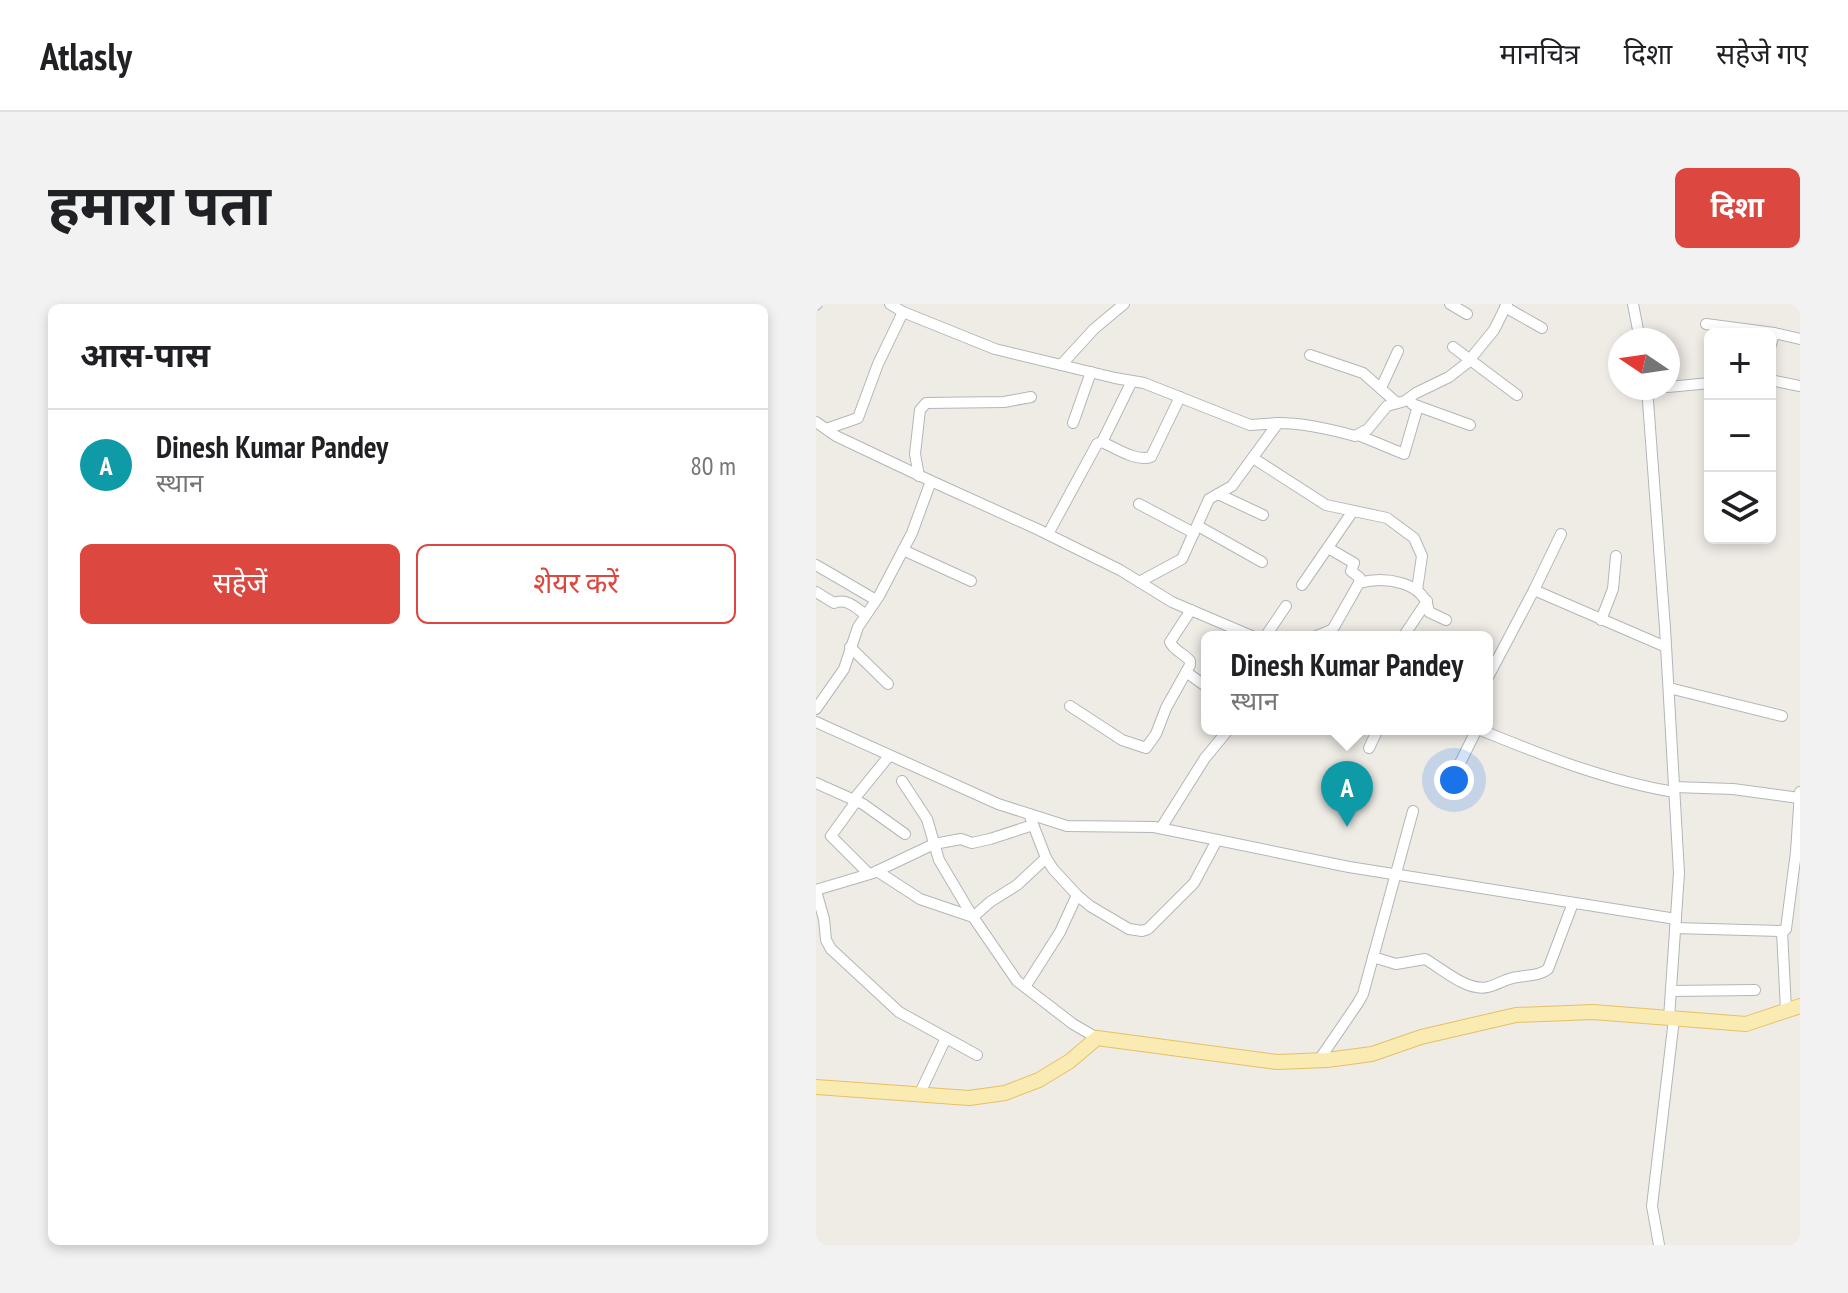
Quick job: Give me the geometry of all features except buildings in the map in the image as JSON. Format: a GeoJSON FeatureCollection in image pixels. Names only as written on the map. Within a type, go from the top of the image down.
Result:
{"type":"FeatureCollection","features":[{"type":"Feature","properties":{"kind":"main road"},"geometry":{"type":"LineString","coordinates":[[816,1087],[969,1098],[1005,1093],[1039,1080],[1070,1061],[1097,1038],[1277,1062],[1372,1054],[1421,1037],[1516,1015],[1593,1012],[1746,1024],[1793,1008]]}},
{"type":"Feature","properties":{"kind":"street"},"geometry":{"type":"LineString","coordinates":[[890,304],[995,349],[1144,383],[1250,425],[1297,423],[1332,429],[1358,435],[1404,454],[1418,406]]}},
{"type":"Feature","properties":{"kind":"street"},"geometry":{"type":"LineString","coordinates":[[1450,304],[1467,314]]}},
{"type":"Feature","properties":{"kind":"street"},"geometry":{"type":"LineString","coordinates":[[1633,304],[1638,328]]}},
{"type":"Feature","properties":{"kind":"street"},"geometry":{"type":"LineString","coordinates":[[1061,365],[1120,306]]}},
{"type":"Feature","properties":{"kind":"street"},"geometry":{"type":"LineString","coordinates":[[1358,435],[1368,429],[1387,406],[1449,377],[1471,359],[1494,330],[1504,306],[1542,328]]}},
{"type":"Feature","properties":{"kind":"street"},"geometry":{"type":"LineString","coordinates":[[821,426],[858,418],[878,364],[903,312]]}},
{"type":"Feature","properties":{"kind":"street"},"geometry":{"type":"LineString","coordinates":[[1706,324],[1736,328]]}},
{"type":"Feature","properties":{"kind":"street"},"geometry":{"type":"LineString","coordinates":[[1776,333],[1800,339]]}},
{"type":"Feature","properties":{"kind":"street"},"geometry":{"type":"LineString","coordinates":[[1453,347],[1517,395]]}},
{"type":"Feature","properties":{"kind":"street"},"geometry":{"type":"LineString","coordinates":[[1381,388],[1398,351]]}},
{"type":"Feature","properties":{"kind":"street"},"geometry":{"type":"LineString","coordinates":[[1310,355],[1360,372],[1401,402],[1470,425]]}},
{"type":"Feature","properties":{"kind":"street"},"geometry":{"type":"LineString","coordinates":[[1073,423],[1091,372]]}},
{"type":"Feature","properties":{"kind":"street"},"geometry":{"type":"LineString","coordinates":[[1048,534],[1097,444],[1102,442],[1132,381]]}},
{"type":"Feature","properties":{"kind":"street"},"geometry":{"type":"LineString","coordinates":[[1776,381],[1800,386]]}},
{"type":"Feature","properties":{"kind":"street"},"geometry":{"type":"LineString","coordinates":[[1680,386],[1704,384]]}},
{"type":"Feature","properties":{"kind":"street"},"geometry":{"type":"LineString","coordinates":[[919,476],[915,454],[920,410],[926,403],[1004,402],[1031,397]]}},
{"type":"Feature","properties":{"kind":"street"},"geometry":{"type":"LineString","coordinates":[[1102,442],[1148,459],[1180,397]]}},
{"type":"Feature","properties":{"kind":"street"},"geometry":{"type":"LineString","coordinates":[[1650,400],[1679,873],[1671,1018],[1652,1206],[1659,1245]]}},
{"type":"Feature","properties":{"kind":"street"},"geometry":{"type":"LineString","coordinates":[[1139,582],[1182,559],[1209,499],[1232,486],[1278,423]]}},
{"type":"Feature","properties":{"kind":"street"},"geometry":{"type":"LineString","coordinates":[[821,426],[919,476],[1048,534],[1231,631]]}},
{"type":"Feature","properties":{"kind":"street"},"geometry":{"type":"LineString","coordinates":[[1253,458],[1318,501],[1332,507],[1387,518],[1414,538],[1422,556],[1417,590]]}},
{"type":"Feature","properties":{"kind":"street"},"geometry":{"type":"LineString","coordinates":[[816,709],[844,669],[858,627],[912,533],[931,481]]}},
{"type":"Feature","properties":{"kind":"street"},"geometry":{"type":"LineString","coordinates":[[1218,494],[1263,515]]}},
{"type":"Feature","properties":{"kind":"street"},"geometry":{"type":"LineString","coordinates":[[1139,504],[1262,562]]}},
{"type":"Feature","properties":{"kind":"street"},"geometry":{"type":"LineString","coordinates":[[1302,585],[1353,511]]}},
{"type":"Feature","properties":{"kind":"street"},"geometry":{"type":"LineString","coordinates":[[1493,668],[1561,534]]}},
{"type":"Feature","properties":{"kind":"street"},"geometry":{"type":"LineString","coordinates":[[1328,548],[1354,563],[1351,571],[1360,578],[1334,627],[1329,631]]}},
{"type":"Feature","properties":{"kind":"street"},"geometry":{"type":"LineString","coordinates":[[903,550],[971,581]]}},
{"type":"Feature","properties":{"kind":"street"},"geometry":{"type":"LineString","coordinates":[[1601,620],[1613,589],[1616,556]]}},
{"type":"Feature","properties":{"kind":"street"},"geometry":{"type":"LineString","coordinates":[[816,565],[876,600]]}},
{"type":"Feature","properties":{"kind":"street"},"geometry":{"type":"LineString","coordinates":[[1359,583],[1372,579],[1396,582],[1417,590],[1427,601],[1429,612],[1446,620]]}},
{"type":"Feature","properties":{"kind":"street"},"geometry":{"type":"LineString","coordinates":[[1534,590],[1666,647]]}},
{"type":"Feature","properties":{"kind":"street"},"geometry":{"type":"LineString","coordinates":[[816,592],[832,603],[847,602],[866,615]]}},
{"type":"Feature","properties":{"kind":"street"},"geometry":{"type":"LineString","coordinates":[[1407,631],[1427,601]]}},
{"type":"Feature","properties":{"kind":"street"},"geometry":{"type":"LineString","coordinates":[[1269,631],[1286,606]]}},
{"type":"Feature","properties":{"kind":"street"},"geometry":{"type":"LineString","coordinates":[[1070,706],[1122,740],[1146,748],[1156,734],[1190,661],[1170,642],[1191,610]]}},
{"type":"Feature","properties":{"kind":"street"},"geometry":{"type":"LineString","coordinates":[[850,647],[888,684]]}},
{"type":"Feature","properties":{"kind":"street"},"geometry":{"type":"LineString","coordinates":[[1186,672],[1201,683]]}},
{"type":"Feature","properties":{"kind":"street"},"geometry":{"type":"LineString","coordinates":[[1669,688],[1782,716]]}},
{"type":"Feature","properties":{"kind":"street"},"geometry":{"type":"LineString","coordinates":[[816,722],[1031,819],[1067,826],[1161,828],[1349,867],[1573,903],[1675,924],[1786,929],[1798,852],[1800,792]]}},
{"type":"Feature","properties":{"kind":"street"},"geometry":{"type":"LineString","coordinates":[[1161,828],[1205,758],[1224,735]]}},
{"type":"Feature","properties":{"kind":"street"},"geometry":{"type":"LineString","coordinates":[[1369,748],[1375,735]]}},
{"type":"Feature","properties":{"kind":"street"},"geometry":{"type":"LineString","coordinates":[[1458,767],[1474,735]]}},
{"type":"Feature","properties":{"kind":"street"},"geometry":{"type":"LineString","coordinates":[[1492,735],[1638,786],[1674,790],[1733,789],[1799,798]]}},
{"type":"Feature","properties":{"kind":"street"},"geometry":{"type":"LineString","coordinates":[[889,756],[831,836],[873,872],[920,899],[973,917]]}},
{"type":"Feature","properties":{"kind":"street"},"geometry":{"type":"LineString","coordinates":[[902,781],[927,819],[939,860],[1017,981],[1073,1024],[1097,1038]]}},
{"type":"Feature","properties":{"kind":"street"},"geometry":{"type":"LineString","coordinates":[[816,783],[856,800],[905,834]]}},
{"type":"Feature","properties":{"kind":"street"},"geometry":{"type":"LineString","coordinates":[[1319,1060],[1360,999],[1413,811]]}},
{"type":"Feature","properties":{"kind":"street"},"geometry":{"type":"LineString","coordinates":[[977,1055],[895,1008],[831,949],[826,940],[816,891],[873,872],[934,844],[961,839],[972,843],[990,839],[1031,819]]}},
{"type":"Feature","properties":{"kind":"street"},"geometry":{"type":"LineString","coordinates":[[1031,819],[1048,863],[1077,895],[1129,929],[1142,931],[1148,929],[1194,883],[1217,840]]}},
{"type":"Feature","properties":{"kind":"street"},"geometry":{"type":"LineString","coordinates":[[973,917],[1017,885],[1046,858]]}},
{"type":"Feature","properties":{"kind":"street"},"geometry":{"type":"LineString","coordinates":[[1025,987],[1060,932],[1077,895]]}},
{"type":"Feature","properties":{"kind":"street"},"geometry":{"type":"LineString","coordinates":[[1373,957],[1402,965],[1425,959],[1480,988],[1511,978],[1543,973],[1548,969],[1573,903]]}},
{"type":"Feature","properties":{"kind":"street"},"geometry":{"type":"LineString","coordinates":[[1782,931],[1793,1008]]}},
{"type":"Feature","properties":{"kind":"street"},"geometry":{"type":"LineString","coordinates":[[1671,991],[1755,990]]}},
{"type":"Feature","properties":{"kind":"street"},"geometry":{"type":"LineString","coordinates":[[919,1095],[946,1038]]}},
{"type":"Feature","properties":{"kind":"place","name":"Dinesh Kumar Pandey"},"geometry":{"type":"Point","coordinates":[1347,827]}}]}
